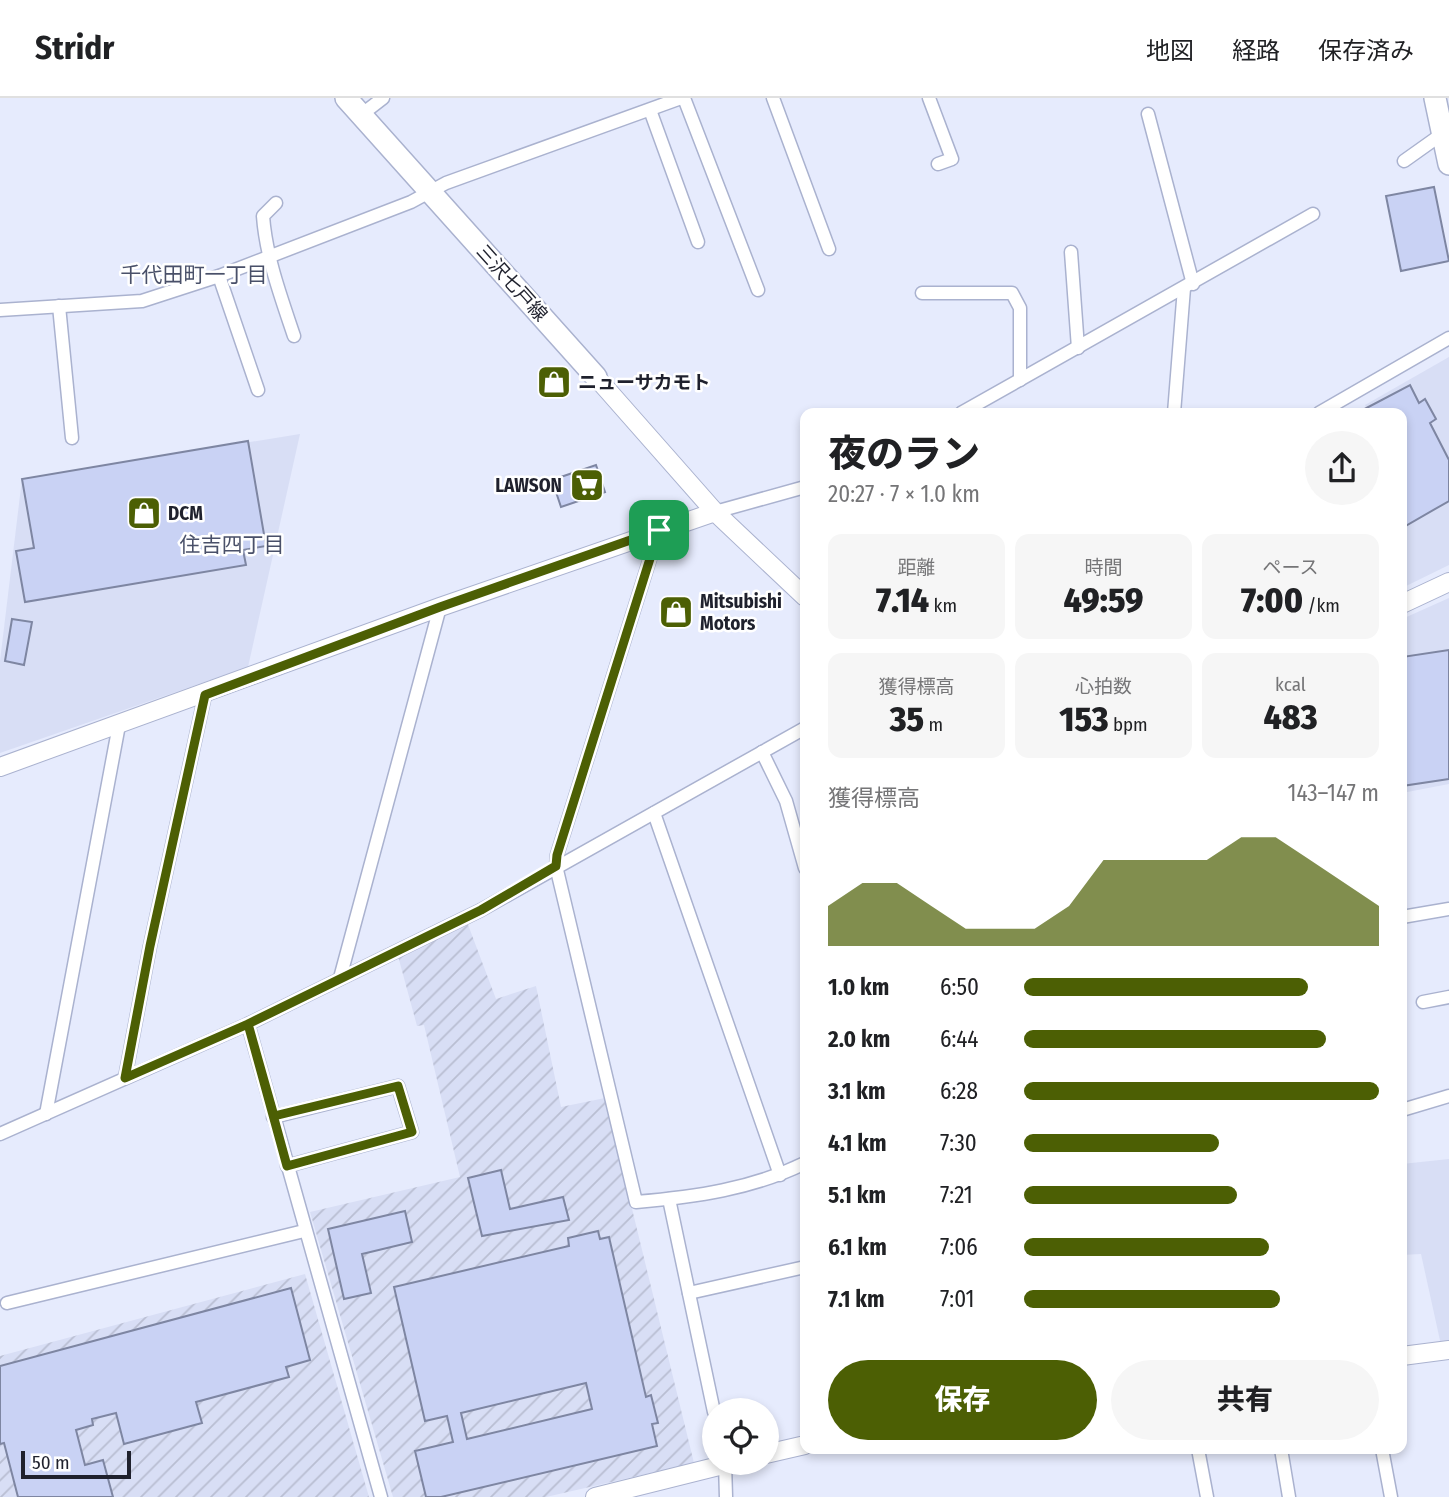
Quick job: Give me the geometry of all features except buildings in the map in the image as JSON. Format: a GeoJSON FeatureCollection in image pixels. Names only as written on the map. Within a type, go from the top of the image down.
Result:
{"type":"FeatureCollection","features":[{"type":"Feature","properties":{"kind":"main road","name":"三沢七戸線"},"geometry":{"type":"LineString","coordinates":[[346,98],[596,377]]}},
{"type":"Feature","properties":{"kind":"main road"},"geometry":{"type":"LineString","coordinates":[[1435,98],[1449,164]]}},
{"type":"Feature","properties":{"kind":"street"},"geometry":{"type":"LineString","coordinates":[[361,115],[383,98]]}},
{"type":"Feature","properties":{"kind":"street"},"geometry":{"type":"LineString","coordinates":[[0,310],[142,301],[219,276],[411,202],[428,191],[682,98],[758,290]]}},
{"type":"Feature","properties":{"kind":"street"},"geometry":{"type":"LineString","coordinates":[[773,98],[829,249]]}},
{"type":"Feature","properties":{"kind":"street"},"geometry":{"type":"LineString","coordinates":[[929,98],[952,159],[938,164]]}},
{"type":"Feature","properties":{"kind":"street"},"geometry":{"type":"LineString","coordinates":[[650,110],[698,242]]}},
{"type":"Feature","properties":{"kind":"street"},"geometry":{"type":"LineString","coordinates":[[1148,114],[1189,286],[1175,408]]}},
{"type":"Feature","properties":{"kind":"street"},"geometry":{"type":"LineString","coordinates":[[1404,161],[1442,134]]}},
{"type":"Feature","properties":{"kind":"street"},"geometry":{"type":"LineString","coordinates":[[276,203],[264,216],[273,275],[294,336]]}},
{"type":"Feature","properties":{"kind":"street"},"geometry":{"type":"LineString","coordinates":[[970,408],[1313,214]]}},
{"type":"Feature","properties":{"kind":"street"},"geometry":{"type":"LineString","coordinates":[[1071,251],[1078,348]]}},
{"type":"Feature","properties":{"kind":"street"},"geometry":{"type":"LineString","coordinates":[[219,276],[258,390]]}},
{"type":"Feature","properties":{"kind":"street"},"geometry":{"type":"LineString","coordinates":[[922,293],[1012,293],[1020,308],[1020,380]]}},
{"type":"Feature","properties":{"kind":"street"},"geometry":{"type":"LineString","coordinates":[[59,306],[72,439]]}},
{"type":"Feature","properties":{"kind":"street"},"geometry":{"type":"LineString","coordinates":[[1329,408],[1449,338]]}},
{"type":"Feature","properties":{"kind":"street"},"geometry":{"type":"LineString","coordinates":[[596,377],[715,512],[800,592]]}},
{"type":"Feature","properties":{"kind":"street"},"geometry":{"type":"LineString","coordinates":[[0,767],[659,530],[800,488]]}},
{"type":"Feature","properties":{"kind":"street"},"geometry":{"type":"LineString","coordinates":[[659,530],[557,855],[556,866],[636,1202],[736,1189],[800,1165]]}},
{"type":"Feature","properties":{"kind":"street"},"geometry":{"type":"LineString","coordinates":[[1407,602],[1449,582]]}},
{"type":"Feature","properties":{"kind":"street"},"geometry":{"type":"LineString","coordinates":[[340,978],[440,607]]}},
{"type":"Feature","properties":{"kind":"street"},"geometry":{"type":"LineString","coordinates":[[125,1078],[150,946],[205,695]]}},
{"type":"Feature","properties":{"kind":"street"},"geometry":{"type":"LineString","coordinates":[[46,1114],[120,725]]}},
{"type":"Feature","properties":{"kind":"street"},"geometry":{"type":"LineString","coordinates":[[0,1134],[248,1024],[481,910],[800,731]]}},
{"type":"Feature","properties":{"kind":"street"},"geometry":{"type":"LineString","coordinates":[[762,752],[786,801],[800,850]]}},
{"type":"Feature","properties":{"kind":"street"},"geometry":{"type":"LineString","coordinates":[[653,813],[780,1175]]}},
{"type":"Feature","properties":{"kind":"street"},"geometry":{"type":"LineString","coordinates":[[1407,916],[1449,909]]}},
{"type":"Feature","properties":{"kind":"street"},"geometry":{"type":"LineString","coordinates":[[1423,1002],[1449,997]]}},
{"type":"Feature","properties":{"kind":"street"},"geometry":{"type":"LineString","coordinates":[[248,1024],[304,1231],[381,1497]]}},
{"type":"Feature","properties":{"kind":"street"},"geometry":{"type":"LineString","coordinates":[[274,1116],[398,1086],[412,1132],[287,1166]]}},
{"type":"Feature","properties":{"kind":"street"},"geometry":{"type":"LineString","coordinates":[[1407,1109],[1449,1097]]}},
{"type":"Feature","properties":{"kind":"street"},"geometry":{"type":"LineString","coordinates":[[669,1199],[711,1398]]}},
{"type":"Feature","properties":{"kind":"street"},"geometry":{"type":"LineString","coordinates":[[7,1303],[304,1231]]}},
{"type":"Feature","properties":{"kind":"street"},"geometry":{"type":"LineString","coordinates":[[689,1293],[800,1268]]}},
{"type":"Feature","properties":{"kind":"street"},"geometry":{"type":"LineString","coordinates":[[1407,1355],[1449,1350]]}},
{"type":"Feature","properties":{"kind":"street"},"geometry":{"type":"LineString","coordinates":[[779,1451],[800,1446]]}},
{"type":"Feature","properties":{"kind":"street"},"geometry":{"type":"LineString","coordinates":[[1199,1454],[1207,1497]]}},
{"type":"Feature","properties":{"kind":"street"},"geometry":{"type":"LineString","coordinates":[[1282,1454],[1289,1497]]}},
{"type":"Feature","properties":{"kind":"street"},"geometry":{"type":"LineString","coordinates":[[1383,1454],[1391,1497]]}},
{"type":"Feature","properties":{"kind":"street"},"geometry":{"type":"LineString","coordinates":[[595,1497],[702,1469]]}},
{"type":"Feature","properties":{"kind":"street"},"geometry":{"type":"LineString","coordinates":[[726,1497],[727,1475]]}},
{"type":"Feature","properties":{"kind":"shaded area"},"geometry":{"type":"Polygon","coordinates":[[[1449,357],[1449,565],[1407,586],[1407,408],[1366,408],[1365,405],[1449,357]]]}},
{"type":"Feature","properties":{"kind":"shaded area"},"geometry":{"type":"Polygon","coordinates":[[[300,434],[248,667],[0,753],[0,661],[22,479],[300,434]]]}},
{"type":"Feature","properties":{"kind":"shaded area"},"geometry":{"type":"Polygon","coordinates":[[[1449,598],[1449,784],[1407,792],[1407,617],[1449,598]]]}},
{"type":"Feature","properties":{"kind":"shaded area"},"geometry":{"type":"Polygon","coordinates":[[[467,922],[496,999],[536,986],[561,1107],[605,1098],[694,1463],[546,1497],[393,1497],[310,1212],[460,1177],[424,1025],[417,1026],[398,956],[467,922]]]}},
{"type":"Feature","properties":{"kind":"shaded area"},"geometry":{"type":"Polygon","coordinates":[[[1449,1159],[1449,1343],[1441,1345],[1421,1254],[1407,1255],[1407,1163],[1449,1159]]]}},
{"type":"Feature","properties":{"kind":"shaded area"},"geometry":{"type":"Polygon","coordinates":[[[305,1274],[369,1497],[0,1497],[0,1356],[305,1274]]]}},
{"type":"Feature","properties":{"kind":"place","name":"ニューサカモト"},"geometry":{"type":"Point","coordinates":[554,382]}},
{"type":"Feature","properties":{"kind":"place","name":"LAWSON"},"geometry":{"type":"Point","coordinates":[587,485]}},
{"type":"Feature","properties":{"kind":"place","name":"DCM"},"geometry":{"type":"Point","coordinates":[144,513]}},
{"type":"Feature","properties":{"kind":"place","name":"Mitsubishi Motors"},"geometry":{"type":"Point","coordinates":[676,612]}},
{"type":"Feature","properties":{"kind":"district","name":"千代田町一丁目"},"geometry":{"type":"Point","coordinates":[194,275]}},
{"type":"Feature","properties":{"kind":"district","name":"住吉四丁目"},"geometry":{"type":"Point","coordinates":[232,545]}},
{"type":"Feature","properties":{"kind":"route"},"geometry":{"type":"LineString","coordinates":[[659,530],[440,607],[205,695],[150,946],[125,1078],[248,1024],[274,1116],[398,1086],[412,1132],[287,1166],[248,1024],[481,910],[556,866],[557,855],[659,530]]}}]}
